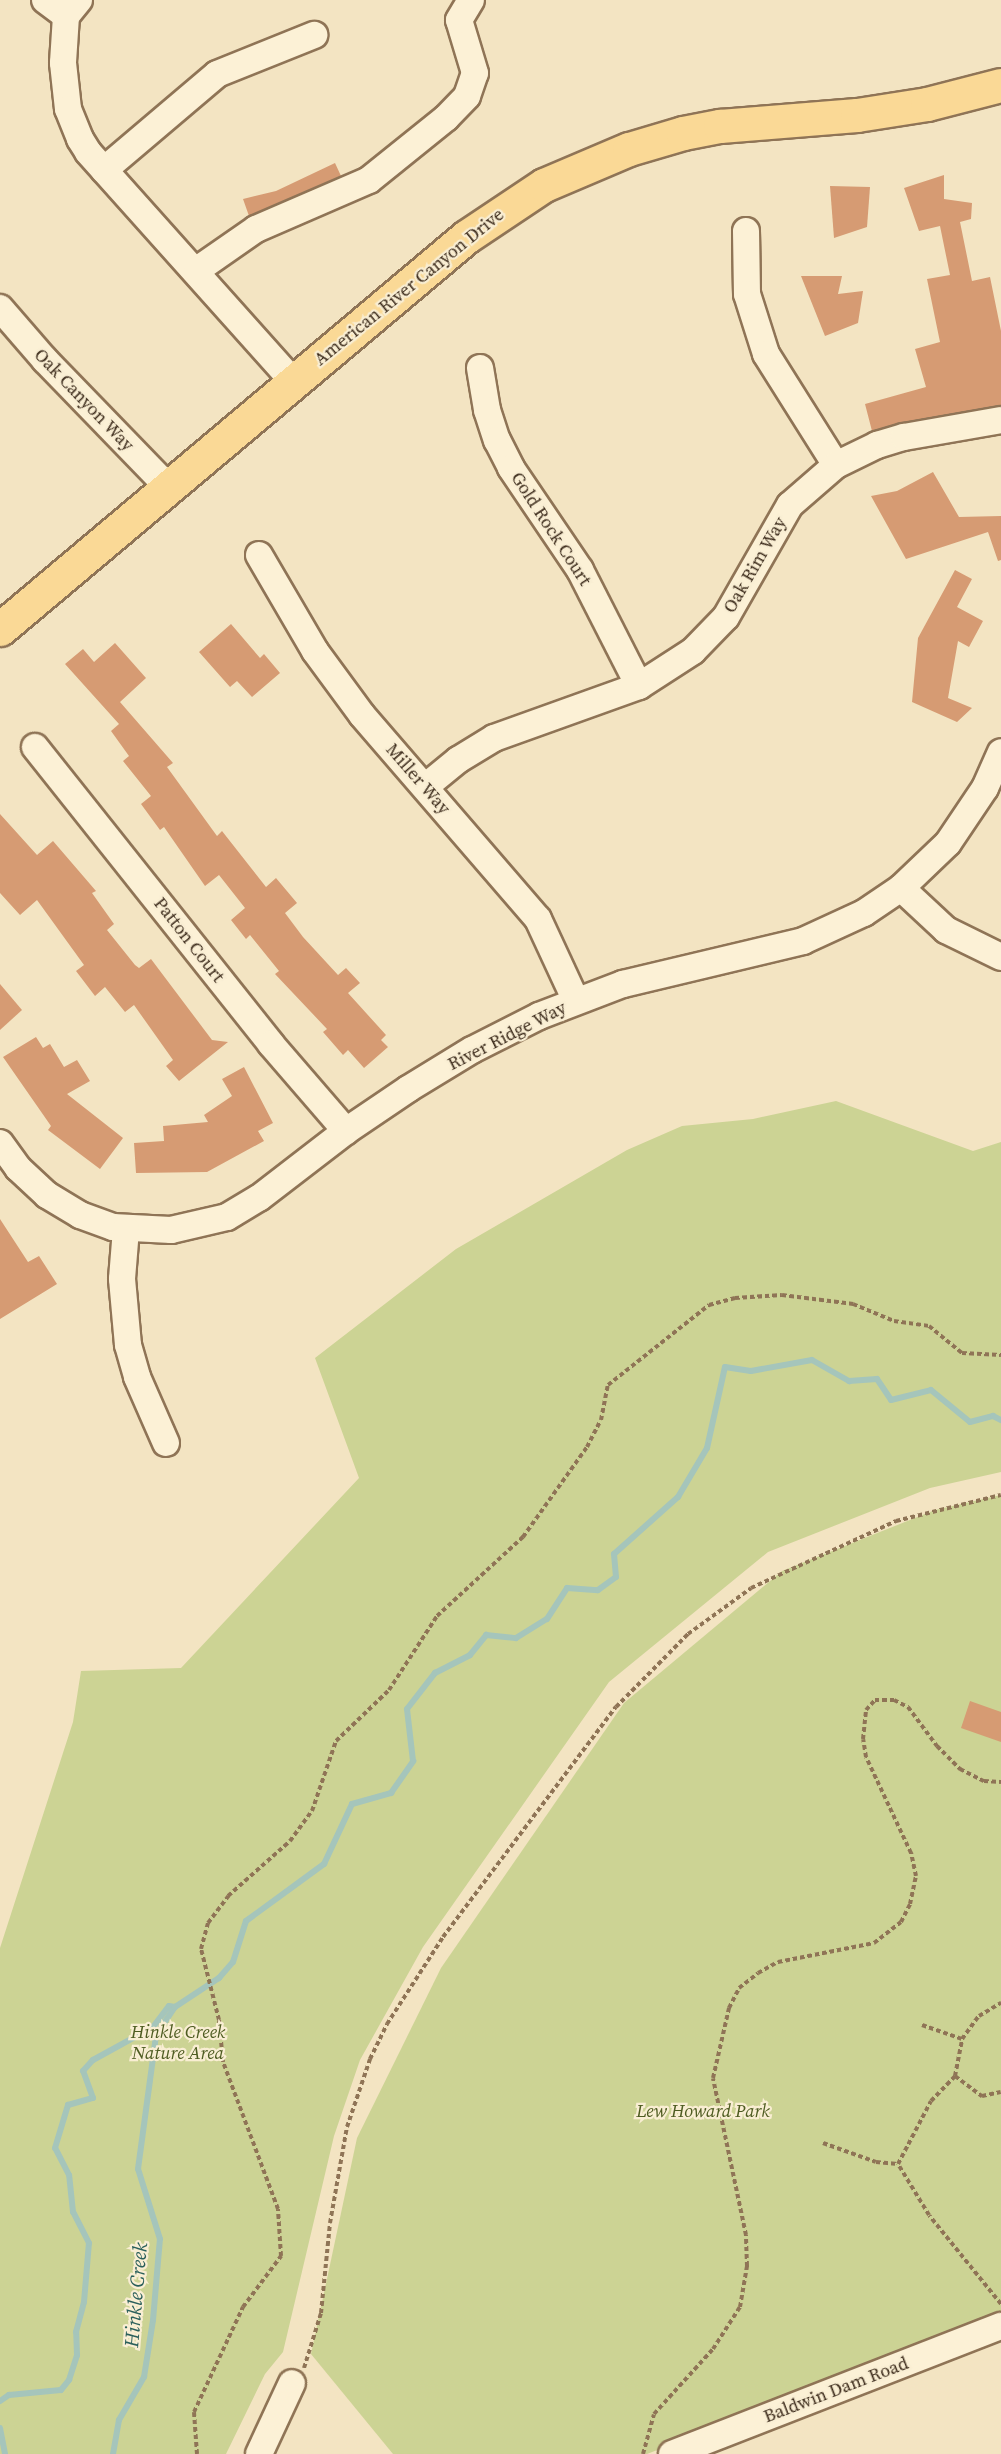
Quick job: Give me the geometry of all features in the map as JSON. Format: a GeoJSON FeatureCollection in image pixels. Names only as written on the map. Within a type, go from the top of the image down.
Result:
{"type":"FeatureCollection","features":[{"type":"Feature","properties":{"kind":"main road","name":"American River Canyon Drive"},"geometry":{"type":"LineString","coordinates":[[0,630],[170,489],[293,381],[473,231],[578,169],[628,149],[692,132],[857,116],[1000,88]]}},
{"type":"Feature","properties":{"kind":"street"},"geometry":{"type":"LineString","coordinates":[[45,0],[72,8],[63,78],[68,109],[84,145],[293,381]]}},
{"type":"Feature","properties":{"kind":"street"},"geometry":{"type":"LineString","coordinates":[[197,270],[256,229],[369,180],[446,118],[467,96],[475,73],[459,20],[471,0]]}},
{"type":"Feature","properties":{"kind":"street"},"geometry":{"type":"LineString","coordinates":[[104,170],[218,74],[315,36]]}},
{"type":"Feature","properties":{"kind":"street"},"geometry":{"type":"LineString","coordinates":[[746,231],[747,294],[766,354],[836,465]]}},
{"type":"Feature","properties":{"kind":"street","name":"Oak Canyon Way"},"geometry":{"type":"LineString","coordinates":[[0,308],[45,360],[170,489]]}},
{"type":"Feature","properties":{"kind":"street","name":"Gold Rock Court"},"geometry":{"type":"LineString","coordinates":[[480,368],[487,410],[506,459],[580,570],[639,686]]}},
{"type":"Feature","properties":{"kind":"street","name":"Oak Rim Way"},"geometry":{"type":"LineString","coordinates":[[425,787],[458,760],[494,738],[639,686],[668,670],[715,629],[743,591],[781,517],[810,485],[836,465],[877,445],[904,437],[1001,420]]}},
{"type":"Feature","properties":{"kind":"street","name":"Miller Way"},"geometry":{"type":"LineString","coordinates":[[259,555],[315,651],[362,715],[538,919],[576,1001]]}},
{"type":"Feature","properties":{"kind":"street","name":"Patton Court"},"geometry":{"type":"LineString","coordinates":[[35,747],[271,1044],[346,1131]]}},
{"type":"Feature","properties":{"kind":"street","name":"River Ridge Way"},"geometry":{"type":"LineString","coordinates":[[0,1143],[18,1168],[47,1195],[80,1215],[126,1229],[171,1230],[227,1217],[259,1198],[346,1131],[472,1050],[576,1001],[681,968],[803,940],[864,914],[901,888],[961,825],[985,788],[1001,752]]}},
{"type":"Feature","properties":{"kind":"street"},"geometry":{"type":"LineString","coordinates":[[901,888],[946,930],[1001,957]]}},
{"type":"Feature","properties":{"kind":"street"},"geometry":{"type":"LineString","coordinates":[[126,1229],[122,1279],[129,1345],[136,1377],[166,1443]]}},
{"type":"Feature","properties":{"kind":"street","name":"Baldwin Dam Road"},"geometry":{"type":"LineString","coordinates":[[672,2454],[1001,2326]]}},
{"type":"Feature","properties":{"kind":"street"},"geometry":{"type":"LineString","coordinates":[[259,2454],[292,2383]]}},
{"type":"Feature","properties":{"kind":"path"},"geometry":{"type":"LineString","coordinates":[[197,2454],[194,2412],[243,2307],[281,2256],[278,2210],[225,2068],[219,2020],[201,1949],[208,1923],[228,1896],[290,1841],[312,1811],[336,1741],[389,1690],[437,1616],[523,1537],[587,1448],[601,1420],[608,1385],[672,1338],[696,1313],[709,1305],[735,1298],[782,1295],[853,1304],[894,1321],[929,1326],[962,1353],[1001,1355]]}},
{"type":"Feature","properties":{"kind":"path"},"geometry":{"type":"LineString","coordinates":[[292,2383],[307,2364],[319,2322],[336,2182],[347,2127],[370,2059],[387,2024],[443,1936],[616,1707],[688,1634],[751,1588],[896,1521],[1001,1495]]}},
{"type":"Feature","properties":{"kind":"path"},"geometry":{"type":"LineString","coordinates":[[643,2454],[654,2414],[713,2349],[740,2307],[747,2266],[746,2235],[713,2078],[729,2008],[739,1988],[758,1973],[778,1962],[874,1943],[901,1922],[910,1904],[916,1876],[911,1853],[866,1757],[863,1739],[866,1710],[875,1700],[894,1700],[908,1707],[937,1746],[960,1769],[984,1781],[1001,1782]]}},
{"type":"Feature","properties":{"kind":"path"},"geometry":{"type":"LineString","coordinates":[[898,2164],[931,2101],[955,2076],[962,2039],[979,2016],[1001,2003]]}},
{"type":"Feature","properties":{"kind":"path"},"geometry":{"type":"LineString","coordinates":[[922,2025],[962,2039]]}},
{"type":"Feature","properties":{"kind":"path"},"geometry":{"type":"LineString","coordinates":[[955,2076],[982,2096],[1001,2092]]}},
{"type":"Feature","properties":{"kind":"path"},"geometry":{"type":"LineString","coordinates":[[823,2143],[876,2162],[898,2164]]}},
{"type":"Feature","properties":{"kind":"path"},"geometry":{"type":"LineString","coordinates":[[898,2164],[929,2215],[1001,2304]]}},
{"type":"Feature","properties":{"kind":"green space","name":"Hinkle Creek Nature Area"},"geometry":{"type":"Polygon","coordinates":[[[836,1101],[973,1151],[1001,1142],[1001,1472],[930,1488],[768,1552],[609,1682],[423,1947],[360,2060],[334,2136],[283,2352],[265,2374],[226,2454],[0,2454],[0,1948],[73,1722],[81,1671],[181,1668],[359,1478],[315,1358],[456,1249],[627,1150],[682,1126],[753,1119],[836,1101]]]}},
{"type":"Feature","properties":{"kind":"green space","name":"Lew Howard Park"},"geometry":{"type":"Polygon","coordinates":[[[1001,1495],[1001,2316],[647,2454],[393,2454],[311,2354],[357,2138],[441,1968],[624,1703],[782,1571],[935,1510],[1001,1495]]]}},
{"type":"Feature","properties":{"kind":"building"},"geometry":{"type":"Polygon","coordinates":[[[335,163],[341,176],[249,216],[243,199],[276,191],[335,163]]]}},
{"type":"Feature","properties":{"kind":"building"},"geometry":{"type":"Polygon","coordinates":[[[944,175],[944,199],[972,203],[971,219],[960,222],[972,281],[990,277],[1001,331],[1001,405],[872,431],[865,404],[926,387],[915,349],[940,342],[927,279],[950,275],[940,226],[919,231],[904,188],[944,175]]]}},
{"type":"Feature","properties":{"kind":"building"},"geometry":{"type":"Polygon","coordinates":[[[830,186],[870,187],[867,227],[834,238],[830,186]]]}},
{"type":"Feature","properties":{"kind":"building"},"geometry":{"type":"Polygon","coordinates":[[[801,276],[842,276],[838,294],[863,291],[858,323],[825,336],[801,276]]]}},
{"type":"Feature","properties":{"kind":"building"},"geometry":{"type":"Polygon","coordinates":[[[933,472],[959,517],[1001,516],[1001,560],[998,561],[988,532],[906,559],[871,496],[897,491],[933,472]]]}},
{"type":"Feature","properties":{"kind":"building"},"geometry":{"type":"Polygon","coordinates":[[[955,570],[972,579],[957,607],[983,621],[969,647],[958,641],[948,698],[972,708],[957,722],[912,702],[918,638],[955,570]]]}},
{"type":"Feature","properties":{"kind":"building"},"geometry":{"type":"Polygon","coordinates":[[[231,624],[260,658],[264,654],[280,673],[252,697],[237,681],[230,687],[199,652],[231,624]]]}},
{"type":"Feature","properties":{"kind":"building"},"geometry":{"type":"Polygon","coordinates":[[[115,643],[146,678],[120,702],[173,763],[167,767],[217,836],[222,831],[266,887],[276,878],[297,903],[285,913],[303,937],[338,975],[346,968],[360,983],[348,993],[386,1035],[381,1040],[388,1047],[364,1068],[348,1050],[343,1055],[323,1032],[327,1029],[275,974],[279,971],[250,935],[246,939],[231,920],[245,908],[219,875],[205,886],[164,827],[160,830],[141,804],[151,796],[123,761],[129,756],[111,731],[119,724],[65,664],[83,649],[94,662],[115,643]]]}},
{"type":"Feature","properties":{"kind":"building"},"geometry":{"type":"Polygon","coordinates":[[[0,814],[37,855],[53,841],[96,891],[92,893],[114,924],[107,930],[135,965],[139,968],[151,959],[212,1040],[228,1042],[179,1081],[166,1066],[173,1060],[134,1005],[125,1012],[105,987],[95,996],[76,971],[84,965],[37,900],[20,915],[0,893],[0,814]]]}},
{"type":"Feature","properties":{"kind":"building"},"geometry":{"type":"Polygon","coordinates":[[[0,984],[22,1010],[0,1030],[0,984]]]}},
{"type":"Feature","properties":{"kind":"building"},"geometry":{"type":"Polygon","coordinates":[[[36,1037],[43,1048],[50,1044],[64,1067],[77,1060],[90,1081],[67,1094],[123,1138],[100,1169],[48,1130],[51,1126],[3,1057],[36,1037]]]}},
{"type":"Feature","properties":{"kind":"building"},"geometry":{"type":"Polygon","coordinates":[[[244,1067],[273,1123],[258,1131],[264,1141],[207,1172],[136,1173],[134,1143],[164,1141],[163,1126],[208,1122],[204,1115],[232,1096],[222,1079],[244,1067]]]}},
{"type":"Feature","properties":{"kind":"building"},"geometry":{"type":"Polygon","coordinates":[[[0,1219],[28,1262],[39,1256],[57,1284],[0,1319],[0,1219]]]}},
{"type":"Feature","properties":{"kind":"building"},"geometry":{"type":"Polygon","coordinates":[[[970,1701],[1001,1712],[1001,1742],[961,1728],[970,1701]]]}},
{"type":"Feature","properties":{"kind":"waterway","name":"Hinkle Creek"},"geometry":{"type":"LineString","coordinates":[[113,2454],[119,2420],[144,2377],[153,2320],[160,2239],[138,2169],[156,2035],[175,2007],[219,1978],[233,1962],[246,1921],[324,1864],[352,1804],[391,1793],[413,1761],[407,1709],[435,1673],[470,1655],[486,1635],[516,1638],[547,1619],[567,1588],[598,1590],[616,1577],[614,1554],[678,1497],[707,1448],[725,1367],[751,1371],[812,1360],[849,1381],[877,1379],[891,1400],[931,1390],[970,1422],[993,1416],[1001,1420]]}},
{"type":"Feature","properties":{"kind":"waterway"},"geometry":{"type":"LineString","coordinates":[[0,2401],[9,2395],[61,2390],[69,2380],[77,2355],[76,2332],[84,2302],[89,2243],[73,2212],[69,2175],[55,2148],[68,2105],[93,2098],[83,2071],[93,2060],[153,2027],[169,2006],[175,2007]]}},
{"type":"Feature","properties":{"kind":"waterway"},"geometry":{"type":"LineString","coordinates":[[0,2428],[5,2454]]}}]}
